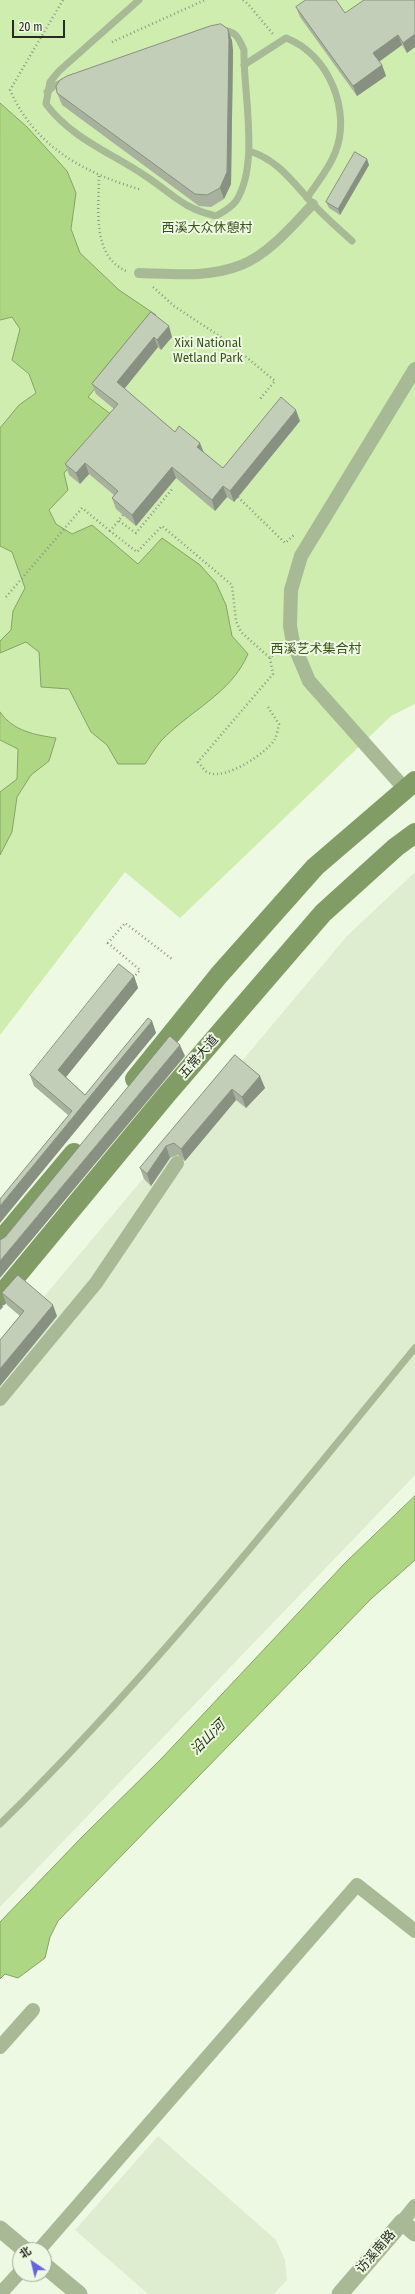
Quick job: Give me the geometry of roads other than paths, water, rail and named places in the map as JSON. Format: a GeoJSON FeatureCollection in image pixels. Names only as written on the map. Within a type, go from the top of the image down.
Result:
{"type":"FeatureCollection","features":[{"type":"Feature","properties":{"kind":"main road"},"geometry":{"type":"LineString","coordinates":[[124,1093],[219,975],[315,867],[410,785]]}},
{"type":"Feature","properties":{"kind":"main road","name":"五常大道"},"geometry":{"type":"LineString","coordinates":[[0,1296],[167,1094],[323,913],[396,847],[415,833]]}},
{"type":"Feature","properties":{"kind":"main road"},"geometry":{"type":"LineString","coordinates":[[0,1241],[84,1140]]}},
{"type":"Feature","properties":{"kind":"street"},"geometry":{"type":"LineString","coordinates":[[139,273],[217,273],[242,265],[264,251],[310,201]]}},
{"type":"Feature","properties":{"kind":"street"},"geometry":{"type":"LineString","coordinates":[[410,785],[309,681],[293,643],[290,626],[291,590],[301,556],[415,368]]}},
{"type":"Feature","properties":{"kind":"street"},"geometry":{"type":"LineString","coordinates":[[0,1399],[96,1283],[177,1163]]}},
{"type":"Feature","properties":{"kind":"street"},"geometry":{"type":"LineString","coordinates":[[46,2242],[357,1885],[415,1931]]}},
{"type":"Feature","properties":{"kind":"street"},"geometry":{"type":"LineString","coordinates":[[0,2047],[33,2010]]}},
{"type":"Feature","properties":{"kind":"street"},"geometry":{"type":"LineString","coordinates":[[402,2222],[415,2206]]}},
{"type":"Feature","properties":{"kind":"street","name":"访溪南路"},"geometry":{"type":"LineString","coordinates":[[340,2294],[402,2222],[415,2234]]}},
{"type":"Feature","properties":{"kind":"street"},"geometry":{"type":"LineString","coordinates":[[0,2229],[15,2242]]}},
{"type":"Feature","properties":{"kind":"street"},"geometry":{"type":"LineString","coordinates":[[52,2272],[79,2294]]}},
{"type":"Feature","properties":{"kind":"street"},"geometry":{"type":"LineString","coordinates":[[0,2294],[12,2281]]}},
{"type":"Feature","properties":{"kind":"lane"},"geometry":{"type":"LineString","coordinates":[[140,0],[70,61],[50,82],[46,104],[56,118],[80,137],[148,177],[171,196],[200,212],[216,216],[236,202],[241,188],[249,150],[244,50],[238,35],[230,30],[208,30]]}},
{"type":"Feature","properties":{"kind":"lane"},"geometry":{"type":"LineString","coordinates":[[244,65],[286,38],[310,54],[324,70],[335,88],[341,111],[342,129],[335,154],[310,201]]}},
{"type":"Feature","properties":{"kind":"lane"},"geometry":{"type":"LineString","coordinates":[[47,92],[54,86],[76,78]]}},
{"type":"Feature","properties":{"kind":"lane"},"geometry":{"type":"LineString","coordinates":[[249,150],[262,155],[293,180],[310,201],[352,241]]}},
{"type":"Feature","properties":{"kind":"lane"},"geometry":{"type":"LineString","coordinates":[[0,1824],[125,1696],[211,1597],[415,1348]]}},
{"type":"Feature","properties":{"kind":"water"},"geometry":{"type":"Polygon","coordinates":[[[0,103],[27,127],[67,171],[76,193],[71,229],[80,253],[119,290],[156,315],[88,397],[116,418],[64,473],[68,490],[49,510],[56,524],[72,534],[92,525],[138,564],[162,538],[200,565],[216,583],[226,605],[232,636],[248,654],[241,668],[231,680],[209,701],[172,730],[161,741],[145,764],[118,764],[107,745],[91,732],[69,689],[41,687],[39,652],[26,642],[0,653],[0,641],[11,630],[13,611],[25,588],[12,552],[0,546],[0,428],[19,405],[36,393],[29,374],[12,360],[20,329],[12,317],[0,320],[0,103]]]}},
{"type":"Feature","properties":{"kind":"water"},"geometry":{"type":"Polygon","coordinates":[[[0,712],[11,724],[18,728],[32,733],[56,738],[49,761],[31,775],[17,797],[12,832],[0,855],[0,792],[17,779],[18,749],[0,740],[0,712]]]}},
{"type":"Feature","properties":{"kind":"water","name":"沿山河"},"geometry":{"type":"Polygon","coordinates":[[[415,1496],[415,1560],[371,1599],[58,1921],[50,1937],[45,1958],[18,1978],[5,1974],[0,1979],[0,1922],[82,1837],[162,1758],[345,1563],[415,1496]]]}},
{"type":"Feature","properties":{"kind":"park label","name":"西溪大众休憩村"},"geometry":{"type":"Point","coordinates":[207,228]}},
{"type":"Feature","properties":{"kind":"park label","name":"Xixi National Wetland Park"},"geometry":{"type":"Point","coordinates":[208,350]}},
{"type":"Feature","properties":{"kind":"park label","name":"西溪艺术集合村"},"geometry":{"type":"Point","coordinates":[316,649]}}]}
